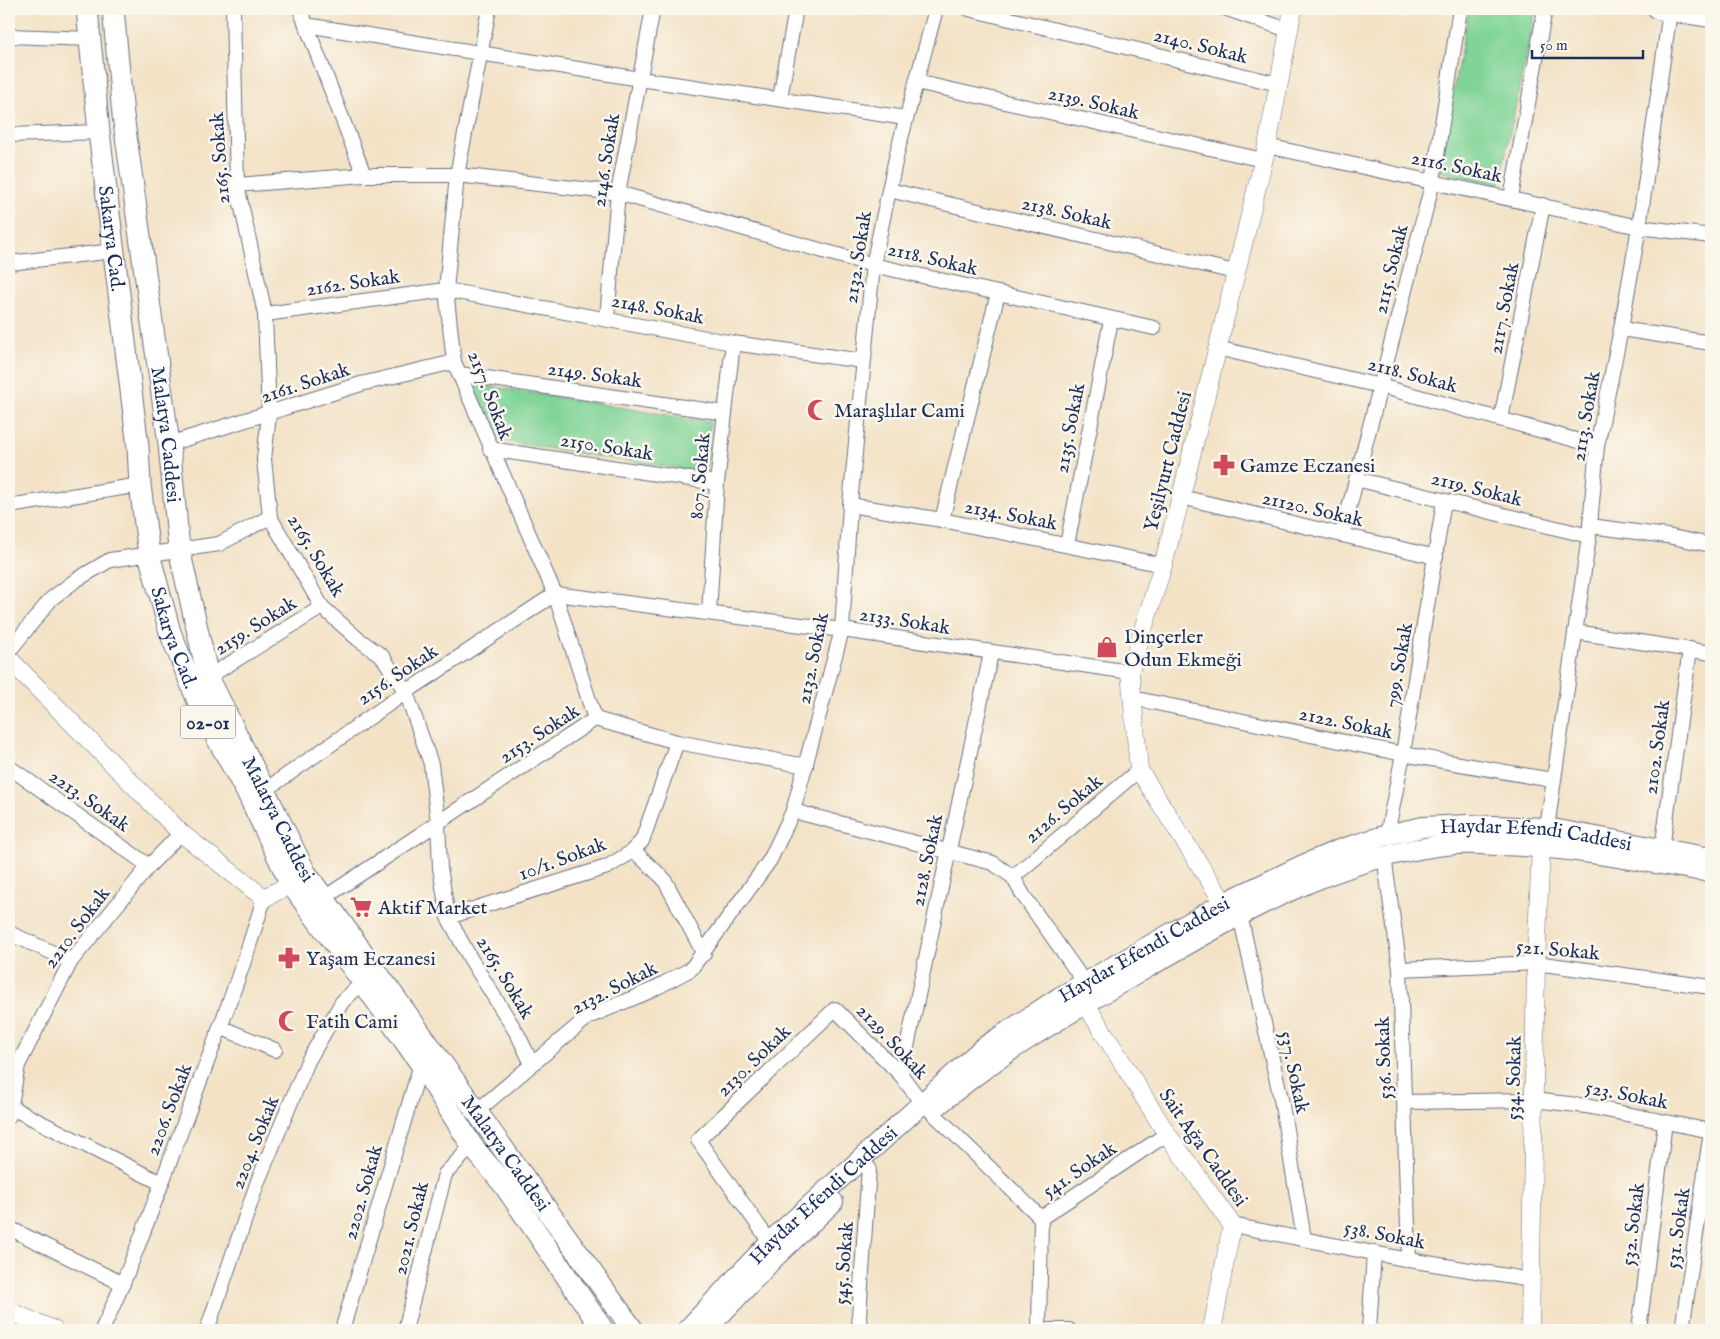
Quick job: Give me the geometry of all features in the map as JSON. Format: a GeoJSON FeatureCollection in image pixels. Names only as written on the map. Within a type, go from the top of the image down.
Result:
{"type":"FeatureCollection","features":[{"type":"Feature","properties":{"kind":"main road","name":"Sakarya Cad."},"geometry":{"type":"LineString","coordinates":[[87,9],[99,132],[138,447],[140,485],[149,554],[170,632],[202,711],[249,796],[291,884],[421,1064],[472,1146],[505,1186],[602,1330]]}},
{"type":"Feature","properties":{"kind":"main road","name":"Malatya Caddesi"},"geometry":{"type":"LineString","coordinates":[[113,9],[123,115],[169,444],[179,548],[208,677],[305,872],[633,1330]]}},
{"type":"Feature","properties":{"kind":"main road"},"geometry":{"type":"LineString","coordinates":[[1664,10],[1711,17]]}},
{"type":"Feature","properties":{"kind":"main road","name":"Haydar Efendi Caddesi"},"geometry":{"type":"LineString","coordinates":[[706,1330],[775,1256],[870,1168],[926,1106],[984,1048],[1085,983],[1224,903],[1301,866],[1339,850],[1387,835],[1423,827],[1450,826],[1662,849],[1711,858]]}},
{"type":"Feature","properties":{"kind":"main road","name":"Haydar Efendi Caddesi"},"geometry":{"type":"LineString","coordinates":[[687,1330],[770,1242],[926,1106],[1085,1003],[1240,915],[1292,888],[1384,856],[1418,848],[1544,837],[1711,872]]}},
{"type":"Feature","properties":{"kind":"street","name":"2165. Sokak"},"geometry":{"type":"LineString","coordinates":[[233,9],[237,186],[265,314],[269,415],[264,459],[270,517],[322,607],[358,639],[382,656],[406,692],[431,764],[438,823],[440,868],[448,917],[470,958],[518,1035],[532,1064]]}},
{"type":"Feature","properties":{"kind":"street"},"geometry":{"type":"LineString","coordinates":[[300,9],[364,175]]}},
{"type":"Feature","properties":{"kind":"street","name":"2157. Sokak"},"geometry":{"type":"LineString","coordinates":[[489,9],[457,175],[446,290],[456,368],[555,594],[595,719]]}},
{"type":"Feature","properties":{"kind":"street","name":"2146. Sokak"},"geometry":{"type":"LineString","coordinates":[[607,318],[618,193],[654,9]]}},
{"type":"Feature","properties":{"kind":"street"},"geometry":{"type":"LineString","coordinates":[[780,98],[796,9]]}},
{"type":"Feature","properties":{"kind":"street","name":"2132. Sokak"},"geometry":{"type":"LineString","coordinates":[[476,1112],[588,1017],[650,991],[691,969],[704,954],[770,860],[793,811],[842,630],[850,505],[873,265],[906,118],[936,9]]}},
{"type":"Feature","properties":{"kind":"street","name":"2140. Sokak"},"geometry":{"type":"LineString","coordinates":[[969,9],[1278,84]]}},
{"type":"Feature","properties":{"kind":"street"},"geometry":{"type":"LineString","coordinates":[[1227,9],[1288,30]]}},
{"type":"Feature","properties":{"kind":"street","name":"Yeşilyurt Caddesi"},"geometry":{"type":"LineString","coordinates":[[1224,903],[1139,770],[1130,672],[1163,564],[1181,496],[1265,153],[1293,9]]}},
{"type":"Feature","properties":{"kind":"street","name":"2115. Sokak"},"geometry":{"type":"LineString","coordinates":[[1342,535],[1433,181],[1460,9]]}},
{"type":"Feature","properties":{"kind":"street"},"geometry":{"type":"LineString","coordinates":[[1511,198],[1545,9]]}},
{"type":"Feature","properties":{"kind":"street","name":"2113. Sokak"},"geometry":{"type":"LineString","coordinates":[[1544,837],[1589,531],[1597,446],[1621,330],[1639,227],[1664,10]]}},
{"type":"Feature","properties":{"kind":"street"},"geometry":{"type":"LineString","coordinates":[[306,25],[640,79],[780,98],[906,118]]}},
{"type":"Feature","properties":{"kind":"street"},"geometry":{"type":"LineString","coordinates":[[9,36],[91,39]]}},
{"type":"Feature","properties":{"kind":"street","name":"2139. Sokak"},"geometry":{"type":"LineString","coordinates":[[916,82],[1265,153]]}},
{"type":"Feature","properties":{"kind":"street"},"geometry":{"type":"LineString","coordinates":[[9,135],[99,132]]}},
{"type":"Feature","properties":{"kind":"street","name":"2116. Sokak"},"geometry":{"type":"LineString","coordinates":[[1265,153],[1433,181],[1639,227],[1711,236]]}},
{"type":"Feature","properties":{"kind":"street","name":"2118. Sokak"},"geometry":{"type":"LineString","coordinates":[[237,186],[364,175],[457,175],[618,193],[873,265],[1111,320],[1154,328]]}},
{"type":"Feature","properties":{"kind":"street","name":"2138. Sokak"},"geometry":{"type":"LineString","coordinates":[[889,190],[1235,272]]}},
{"type":"Feature","properties":{"kind":"street","name":"2117. Sokak"},"geometry":{"type":"LineString","coordinates":[[1501,419],[1543,206]]}},
{"type":"Feature","properties":{"kind":"street"},"geometry":{"type":"LineString","coordinates":[[9,264],[114,251]]}},
{"type":"Feature","properties":{"kind":"street","name":"2162. Sokak"},"geometry":{"type":"LineString","coordinates":[[265,314],[446,290]]}},
{"type":"Feature","properties":{"kind":"street","name":"2148. Sokak"},"geometry":{"type":"LineString","coordinates":[[446,290],[607,318],[733,343],[863,361]]}},
{"type":"Feature","properties":{"kind":"street"},"geometry":{"type":"LineString","coordinates":[[942,520],[998,293]]}},
{"type":"Feature","properties":{"kind":"street","name":"2135. Sokak"},"geometry":{"type":"LineString","coordinates":[[1067,545],[1111,320]]}},
{"type":"Feature","properties":{"kind":"street"},"geometry":{"type":"LineString","coordinates":[[1621,330],[1711,343]]}},
{"type":"Feature","properties":{"kind":"street","name":"807. Sokak"},"geometry":{"type":"LineString","coordinates":[[710,613],[717,483],[733,343]]}},
{"type":"Feature","properties":{"kind":"street","name":"2118. Sokak"},"geometry":{"type":"LineString","coordinates":[[1217,348],[1380,386],[1597,446]]}},
{"type":"Feature","properties":{"kind":"street","name":"2161. Sokak"},"geometry":{"type":"LineString","coordinates":[[169,444],[269,415],[360,384],[456,368]]}},
{"type":"Feature","properties":{"kind":"street","name":"2149. Sokak"},"geometry":{"type":"LineString","coordinates":[[456,368],[725,413]]}},
{"type":"Feature","properties":{"kind":"street","name":"2150. Sokak"},"geometry":{"type":"LineString","coordinates":[[490,449],[717,483]]}},
{"type":"Feature","properties":{"kind":"street","name":"2119. Sokak"},"geometry":{"type":"LineString","coordinates":[[1356,479],[1444,501],[1589,531],[1667,536],[1711,545]]}},
{"type":"Feature","properties":{"kind":"street"},"geometry":{"type":"LineString","coordinates":[[9,506],[140,485]]}},
{"type":"Feature","properties":{"kind":"street","name":"21120. Sokak"},"geometry":{"type":"LineString","coordinates":[[1181,496],[1436,557]]}},
{"type":"Feature","properties":{"kind":"street","name":"799. Sokak"},"geometry":{"type":"LineString","coordinates":[[1387,835],[1403,754],[1444,501]]}},
{"type":"Feature","properties":{"kind":"street","name":"2134. Sokak"},"geometry":{"type":"LineString","coordinates":[[850,505],[942,520],[1163,564]]}},
{"type":"Feature","properties":{"kind":"street"},"geometry":{"type":"LineString","coordinates":[[9,651],[51,599],[76,580],[110,560],[179,548],[219,544],[270,517]]}},
{"type":"Feature","properties":{"kind":"street","name":"2133. Sokak"},"geometry":{"type":"LineString","coordinates":[[555,594],[842,630],[1130,672]]}},
{"type":"Feature","properties":{"kind":"street","name":"2156. Sokak"},"geometry":{"type":"LineString","coordinates":[[264,791],[406,692],[555,594]]}},
{"type":"Feature","properties":{"kind":"street","name":"2159. Sokak"},"geometry":{"type":"LineString","coordinates":[[208,677],[322,607]]}},
{"type":"Feature","properties":{"kind":"street"},"geometry":{"type":"LineString","coordinates":[[1575,632],[1711,653]]}},
{"type":"Feature","properties":{"kind":"street","name":"2102. Sokak"},"geometry":{"type":"LineString","coordinates":[[1662,849],[1690,649]]}},
{"type":"Feature","properties":{"kind":"street","name":"2128. Sokak"},"geometry":{"type":"LineString","coordinates":[[901,1075],[991,653]]}},
{"type":"Feature","properties":{"kind":"street"},"geometry":{"type":"LineString","coordinates":[[9,659],[181,833],[264,898],[291,884]]}},
{"type":"Feature","properties":{"kind":"street","name":"2122. Sokak"},"geometry":{"type":"LineString","coordinates":[[1132,698],[1403,754],[1552,780]]}},
{"type":"Feature","properties":{"kind":"street","name":"2153. Sokak"},"geometry":{"type":"LineString","coordinates":[[324,898],[595,719],[677,742],[806,766]]}},
{"type":"Feature","properties":{"kind":"street","name":"10/1. Sokak"},"geometry":{"type":"LineString","coordinates":[[448,917],[607,867],[633,850],[642,841],[677,742]]}},
{"type":"Feature","properties":{"kind":"street","name":"2213. Sokak"},"geometry":{"type":"LineString","coordinates":[[9,767],[149,866]]}},
{"type":"Feature","properties":{"kind":"street","name":"2126. Sokak"},"geometry":{"type":"LineString","coordinates":[[1013,876],[1139,770]]}},
{"type":"Feature","properties":{"kind":"street"},"geometry":{"type":"LineString","coordinates":[[793,811],[993,863],[1013,876],[1023,895],[1085,983]]}},
{"type":"Feature","properties":{"kind":"street","name":"2210. Sokak"},"geometry":{"type":"LineString","coordinates":[[10,1112],[12,1083],[18,1065],[71,961],[149,866],[181,833]]}},
{"type":"Feature","properties":{"kind":"street","name":"534. Sokak"},"geometry":{"type":"LineString","coordinates":[[1530,1330],[1536,963],[1544,837]]}},
{"type":"Feature","properties":{"kind":"street"},"geometry":{"type":"LineString","coordinates":[[633,850],[664,879],[704,954]]}},
{"type":"Feature","properties":{"kind":"street","name":"536. Sokak"},"geometry":{"type":"LineString","coordinates":[[1384,856],[1400,969],[1409,1260]]}},
{"type":"Feature","properties":{"kind":"street","name":"2206. Sokak"},"geometry":{"type":"LineString","coordinates":[[102,1330],[123,1284],[247,954],[264,898]]}},
{"type":"Feature","properties":{"kind":"street","name":"537. Sokak"},"geometry":{"type":"LineString","coordinates":[[1240,915],[1281,1099],[1304,1239]]}},
{"type":"Feature","properties":{"kind":"street"},"geometry":{"type":"LineString","coordinates":[[9,933],[71,961]]}},
{"type":"Feature","properties":{"kind":"street","name":"521. Sokak"},"geometry":{"type":"LineString","coordinates":[[1400,969],[1536,963],[1711,987]]}},
{"type":"Feature","properties":{"kind":"street","name":"2204. Sokak"},"geometry":{"type":"LineString","coordinates":[[207,1330],[258,1181],[308,1061],[342,1002],[363,982]]}},
{"type":"Feature","properties":{"kind":"street","name":"Sait Ağa Caddesi"},"geometry":{"type":"LineString","coordinates":[[1085,1003],[1166,1134],[1232,1225],[1212,1330]]}},
{"type":"Feature","properties":{"kind":"street","name":"2129. Sokak"},"geometry":{"type":"LineString","coordinates":[[835,1009],[901,1075],[926,1106]]}},
{"type":"Feature","properties":{"kind":"street","name":"2130. Sokak"},"geometry":{"type":"LineString","coordinates":[[770,1242],[698,1140],[835,1009]]}},
{"type":"Feature","properties":{"kind":"street"},"geometry":{"type":"LineString","coordinates":[[220,1026],[275,1050]]}},
{"type":"Feature","properties":{"kind":"street","name":"2202. Sokak"},"geometry":{"type":"LineString","coordinates":[[342,1330],[421,1064]]}},
{"type":"Feature","properties":{"kind":"street","name":"523. Sokak"},"geometry":{"type":"LineString","coordinates":[[1404,1102],[1534,1100],[1586,1106],[1711,1131]]}},
{"type":"Feature","properties":{"kind":"street","name":"541. Sokak"},"geometry":{"type":"LineString","coordinates":[[926,1106],[1041,1218],[1166,1134]]}},
{"type":"Feature","properties":{"kind":"street"},"geometry":{"type":"LineString","coordinates":[[10,1112],[161,1183]]}},
{"type":"Feature","properties":{"kind":"street","name":"532. Sokak"},"geometry":{"type":"LineString","coordinates":[[1639,1330],[1665,1122]]}},
{"type":"Feature","properties":{"kind":"street","name":"531. Sokak"},"geometry":{"type":"LineString","coordinates":[[1682,1330],[1711,1131]]}},
{"type":"Feature","properties":{"kind":"street","name":"2021. Sokak"},"geometry":{"type":"LineString","coordinates":[[405,1330],[445,1174],[472,1146]]}},
{"type":"Feature","properties":{"kind":"street","name":"545. Sokak"},"geometry":{"type":"LineString","coordinates":[[860,1330],[859,1316],[870,1168]]}},
{"type":"Feature","properties":{"kind":"street"},"geometry":{"type":"LineString","coordinates":[[1041,1218],[1041,1330],[1069,1330]]}},
{"type":"Feature","properties":{"kind":"street","name":"538. Sokak"},"geometry":{"type":"LineString","coordinates":[[1232,1225],[1409,1260],[1531,1280]]}},
{"type":"Feature","properties":{"kind":"street"},"geometry":{"type":"LineString","coordinates":[[9,1228],[123,1284]]}},
{"type":"Feature","properties":{"kind":"street"},"geometry":{"type":"LineString","coordinates":[[1368,1330],[1374,1253]]}},
{"type":"Feature","properties":{"kind":"street"},"geometry":{"type":"LineString","coordinates":[[9,1311],[54,1330]]}},
{"type":"Feature","properties":{"kind":"green space"},"geometry":{"type":"Polygon","coordinates":[[[1469,9],[1536,9],[1499,185],[1438,171],[1469,9]]]}},
{"type":"Feature","properties":{"kind":"green space"},"geometry":{"type":"Polygon","coordinates":[[[470,383],[710,422],[706,473],[495,440],[470,383]]]}},
{"type":"Feature","properties":{"kind":"place","name":"Maraşlılar Cami"},"geometry":{"type":"Point","coordinates":[818,410]}},
{"type":"Feature","properties":{"kind":"place","name":"Gamze Eczanesi"},"geometry":{"type":"Point","coordinates":[1224,465]}},
{"type":"Feature","properties":{"kind":"place","name":"Dinçerler Odun Ekmeği"},"geometry":{"type":"Point","coordinates":[1107,647]}},
{"type":"Feature","properties":{"kind":"place","name":"Aktif Market"},"geometry":{"type":"Point","coordinates":[361,907]}},
{"type":"Feature","properties":{"kind":"place","name":"Yaşam Eczanesi"},"geometry":{"type":"Point","coordinates":[289,958]}},
{"type":"Feature","properties":{"kind":"place","name":"Fatih Cami"},"geometry":{"type":"Point","coordinates":[289,1021]}}]}
